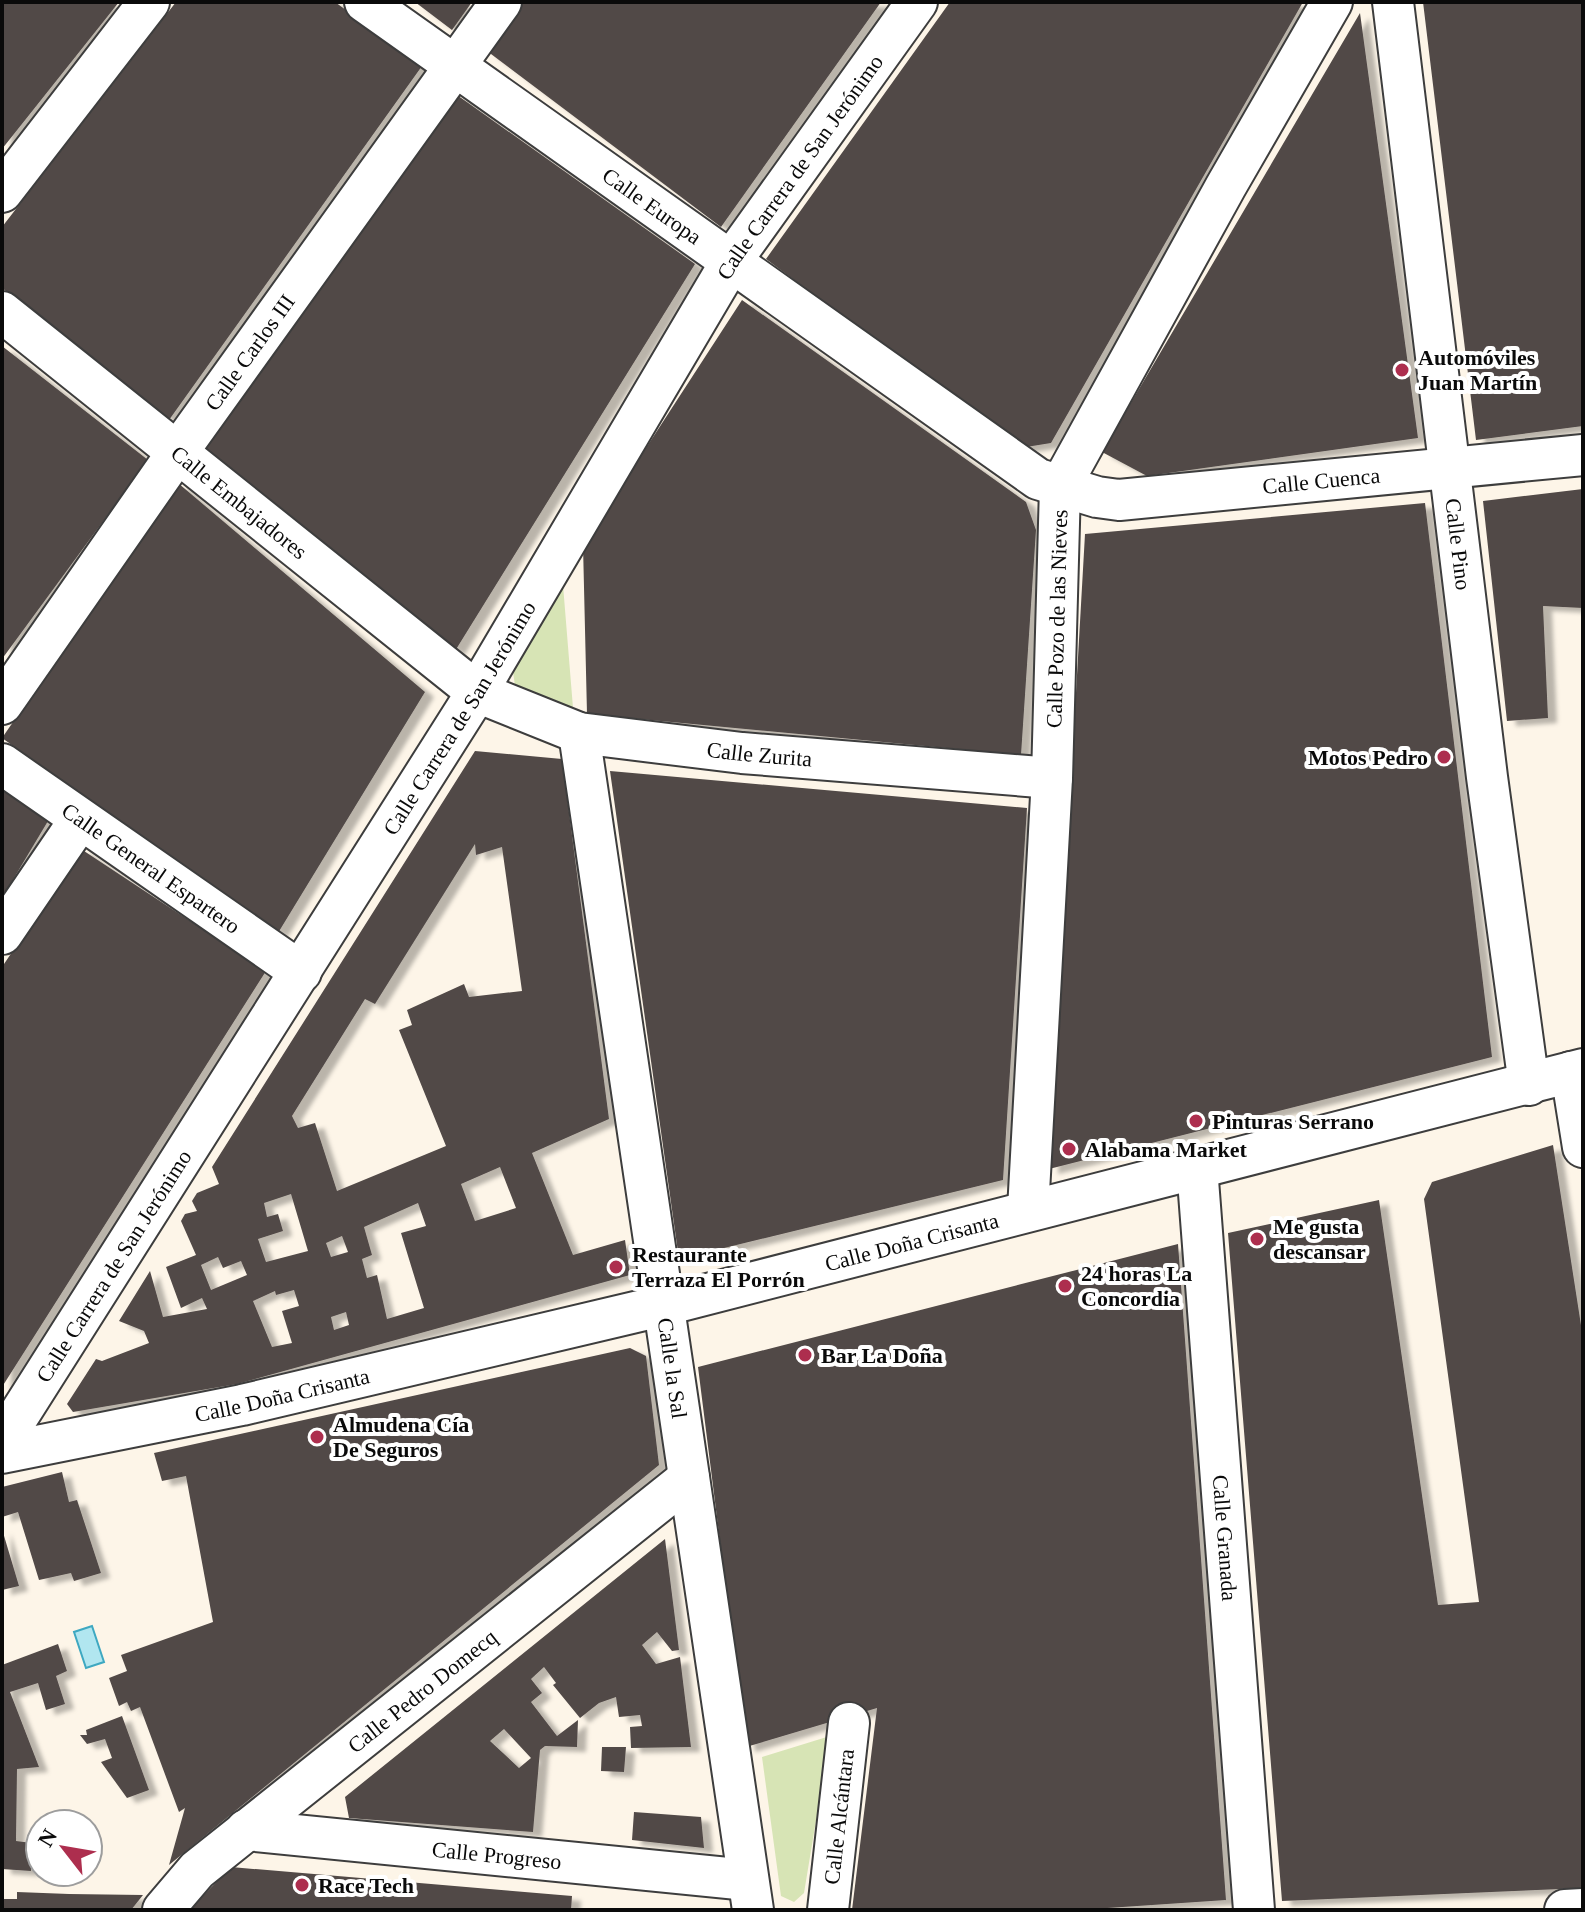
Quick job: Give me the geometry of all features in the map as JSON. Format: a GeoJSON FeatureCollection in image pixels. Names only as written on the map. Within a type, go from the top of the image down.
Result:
{"type":"FeatureCollection","features":[{"type":"Feature","properties":{"kind":"street"},"geometry":{"type":"LineString","coordinates":[[2,192],[149,2]]}},
{"type":"Feature","properties":{"kind":"street","name":"Calle Europa"},"geometry":{"type":"LineString","coordinates":[[365,2],[426,49],[456,65],[1028,473],[1060,487]]}},
{"type":"Feature","properties":{"kind":"street","name":"Calle Carlos III"},"geometry":{"type":"LineString","coordinates":[[2,704],[177,453],[501,2]]}},
{"type":"Feature","properties":{"kind":"street","name":"Calle Carrera de San Jerónimo"},"geometry":{"type":"LineString","coordinates":[[2,1434],[17,1418],[477,692],[732,260],[917,2]]}},
{"type":"Feature","properties":{"kind":"street","name":"Calle Pozo de las Nieves"},"geometry":{"type":"LineString","coordinates":[[1028,1210],[1052,778],[1060,487],[1226,186],[1332,2]]}},
{"type":"Feature","properties":{"kind":"street","name":"Calle Pino"},"geometry":{"type":"LineString","coordinates":[[1393,2],[1448,467],[1529,1085]]}},
{"type":"Feature","properties":{"kind":"street","name":"Calle Embajadores"},"geometry":{"type":"LineString","coordinates":[[2,312],[477,692]]}},
{"type":"Feature","properties":{"kind":"street","name":"Calle Cuenca"},"geometry":{"type":"LineString","coordinates":[[1060,487],[1119,500],[1583,455]]}},
{"type":"Feature","properties":{"kind":"street","name":"Calle Zurita"},"geometry":{"type":"LineString","coordinates":[[477,692],[579,733],[742,753],[1052,778]]}},
{"type":"Feature","properties":{"kind":"street","name":"Calle la Sal"},"geometry":{"type":"LineString","coordinates":[[579,733],[750,1895]]}},
{"type":"Feature","properties":{"kind":"street","name":"Calle General Espartero"},"geometry":{"type":"LineString","coordinates":[[2,764],[79,821],[301,972]]}},
{"type":"Feature","properties":{"kind":"street"},"geometry":{"type":"LineString","coordinates":[[2,934],[79,821]]}},
{"type":"Feature","properties":{"kind":"street"},"geometry":{"type":"LineString","coordinates":[[1577,1071],[1583,1147]]}},
{"type":"Feature","properties":{"kind":"street","name":"Calle Doña Crisanta"},"geometry":{"type":"LineString","coordinates":[[2,1453],[242,1405],[665,1305],[1577,1071]]}},
{"type":"Feature","properties":{"kind":"street","name":"Calle Granada"},"geometry":{"type":"LineString","coordinates":[[1197,1167],[1254,1910]]}},
{"type":"Feature","properties":{"kind":"street","name":"Calle Pedro Domecq"},"geometry":{"type":"LineString","coordinates":[[163,1910],[197,1870],[689,1478]]}},
{"type":"Feature","properties":{"kind":"street","name":"Calle Alcántara"},"geometry":{"type":"LineString","coordinates":[[828,1910],[849,1723]]}},
{"type":"Feature","properties":{"kind":"street","name":"Calle Progreso"},"geometry":{"type":"LineString","coordinates":[[246,1830],[750,1895]]}},
{"type":"Feature","properties":{"kind":"street"},"geometry":{"type":"LineString","coordinates":[[1565,1910],[1583,1909]]}},
{"type":"Feature","properties":{"kind":"green space"},"geometry":{"type":"Polygon","coordinates":[[[563,585],[573,708],[515,686],[511,657],[563,585]]]}},
{"type":"Feature","properties":{"kind":"green space"},"geometry":{"type":"Polygon","coordinates":[[[830,1736],[804,1893],[794,1902],[781,1896],[762,1757],[830,1736]]]}},
{"type":"Feature","properties":{"kind":"water"},"geometry":{"type":"Polygon","coordinates":[[[92,1626],[104,1662],[86,1668],[74,1632],[92,1626]]]}},
{"type":"Feature","properties":{"kind":"building"},"geometry":{"type":"Polygon","coordinates":[[[2,2],[119,2],[2,149],[2,2]]]}},
{"type":"Feature","properties":{"kind":"building"},"geometry":{"type":"Polygon","coordinates":[[[176,2],[335,2],[422,66],[169,420],[2,288],[2,227],[176,2]]]}},
{"type":"Feature","properties":{"kind":"building"},"geometry":{"type":"Polygon","coordinates":[[[415,2],[472,2],[452,30],[415,2]]]}},
{"type":"Feature","properties":{"kind":"building"},"geometry":{"type":"Polygon","coordinates":[[[523,2],[881,2],[721,227],[487,51],[523,2]]]}},
{"type":"Feature","properties":{"kind":"building"},"geometry":{"type":"Polygon","coordinates":[[[950,2],[1303,2],[1051,443],[1020,448],[766,259],[950,2]]]}},
{"type":"Feature","properties":{"kind":"building"},"geometry":{"type":"Polygon","coordinates":[[[1423,2],[1583,2],[1583,426],[1476,440],[1423,2]]]}},
{"type":"Feature","properties":{"kind":"building"},"geometry":{"type":"Polygon","coordinates":[[[1360,13],[1418,438],[1147,476],[1102,452],[1360,13]]]}},
{"type":"Feature","properties":{"kind":"building"},"geometry":{"type":"Polygon","coordinates":[[[457,95],[695,264],[455,651],[203,448],[457,95]]]}},
{"type":"Feature","properties":{"kind":"building"},"geometry":{"type":"Polygon","coordinates":[[[742,300],[1026,502],[1036,530],[1021,755],[587,714],[583,545],[742,300]]]}},
{"type":"Feature","properties":{"kind":"building"},"geometry":{"type":"Polygon","coordinates":[[[2,346],[148,460],[2,659],[2,346]]]}},
{"type":"Feature","properties":{"kind":"building"},"geometry":{"type":"Polygon","coordinates":[[[178,483],[425,692],[278,933],[2,738],[178,483]]]}},
{"type":"Feature","properties":{"kind":"building"},"geometry":{"type":"Polygon","coordinates":[[[1583,489],[1583,608],[1543,606],[1548,718],[1507,721],[1483,501],[1583,489]]]}},
{"type":"Feature","properties":{"kind":"building"},"geometry":{"type":"Polygon","coordinates":[[[1425,503],[1492,1057],[1049,1169],[1085,534],[1425,503]]]}},
{"type":"Feature","properties":{"kind":"building"},"geometry":{"type":"Polygon","coordinates":[[[475,751],[562,759],[609,1119],[532,1153],[573,1255],[625,1240],[630,1275],[237,1384],[73,1412],[67,1404],[96,1359],[102,1361],[149,1343],[144,1331],[119,1321],[150,1271],[163,1317],[207,1309],[202,1298],[181,1308],[166,1267],[196,1255],[181,1221],[185,1214],[197,1211],[192,1201],[197,1193],[219,1184],[212,1167],[475,751]],[[475,844],[375,1004],[365,999],[292,1116],[298,1128],[315,1123],[337,1191],[446,1146],[399,1030],[412,1025],[407,1010],[464,984],[469,997],[522,991],[502,847],[476,855],[475,844]],[[500,1167],[461,1184],[475,1221],[516,1208],[500,1167]],[[291,1194],[264,1203],[267,1217],[278,1214],[283,1231],[258,1239],[266,1262],[308,1251],[291,1194]],[[418,1203],[364,1227],[372,1255],[362,1259],[367,1278],[377,1275],[387,1319],[424,1308],[401,1233],[426,1226],[418,1203]],[[342,1236],[326,1243],[331,1257],[348,1252],[342,1236]],[[218,1257],[201,1265],[211,1290],[247,1275],[241,1261],[223,1268],[218,1257]],[[294,1290],[276,1295],[275,1291],[253,1301],[272,1347],[292,1343],[282,1311],[299,1306],[294,1290]],[[346,1312],[331,1317],[334,1330],[349,1325],[346,1312]]]}},
{"type":"Feature","properties":{"kind":"building"},"geometry":{"type":"Polygon","coordinates":[[[610,771],[1027,808],[1003,1180],[679,1259],[610,771]]]}},
{"type":"Feature","properties":{"kind":"building"},"geometry":{"type":"Polygon","coordinates":[[[2,789],[48,821],[2,898],[2,789]]]}},
{"type":"Feature","properties":{"kind":"building"},"geometry":{"type":"Polygon","coordinates":[[[81,849],[266,971],[2,1387],[2,967],[81,849]]]}},
{"type":"Feature","properties":{"kind":"building"},"geometry":{"type":"Polygon","coordinates":[[[1553,1145],[1583,1338],[1583,1888],[1282,1901],[1228,1233],[1379,1200],[1438,1605],[1479,1602],[1424,1199],[1432,1182],[1553,1145]]]}},
{"type":"Feature","properties":{"kind":"building"},"geometry":{"type":"Polygon","coordinates":[[[1178,1244],[1226,1900],[1078,1910],[852,1910],[877,1708],[746,1747],[698,1367],[1178,1244]]]}},
{"type":"Feature","properties":{"kind":"building"},"geometry":{"type":"Polygon","coordinates":[[[630,1348],[646,1356],[659,1465],[169,1865],[185,1808],[179,1812],[140,1707],[131,1711],[127,1702],[119,1706],[109,1678],[127,1671],[121,1655],[213,1622],[186,1476],[162,1481],[154,1453],[630,1348]]]}},
{"type":"Feature","properties":{"kind":"building"},"geometry":{"type":"Polygon","coordinates":[[[62,1472],[69,1502],[77,1500],[101,1573],[74,1581],[71,1573],[39,1580],[18,1512],[2,1517],[2,1487],[62,1472]]]}},
{"type":"Feature","properties":{"kind":"building"},"geometry":{"type":"Polygon","coordinates":[[[2,1529],[19,1586],[2,1590],[2,1529]]]}},
{"type":"Feature","properties":{"kind":"building"},"geometry":{"type":"Polygon","coordinates":[[[665,1539],[679,1650],[672,1651],[657,1632],[642,1645],[656,1664],[680,1657],[691,1747],[631,1748],[630,1727],[642,1726],[640,1715],[619,1717],[616,1697],[599,1703],[580,1718],[553,1685],[556,1683],[544,1667],[531,1679],[542,1693],[531,1702],[557,1736],[578,1720],[577,1747],[545,1746],[540,1750],[533,1832],[349,1818],[345,1797],[665,1539]],[[504,1729],[490,1741],[519,1768],[531,1758],[504,1729]]]}},
{"type":"Feature","properties":{"kind":"building"},"geometry":{"type":"Polygon","coordinates":[[[58,1644],[67,1671],[56,1676],[65,1704],[46,1710],[38,1683],[10,1692],[39,1767],[17,1769],[16,1841],[24,1842],[24,1871],[2,1869],[2,1665],[58,1644]]]}},
{"type":"Feature","properties":{"kind":"building"},"geometry":{"type":"Polygon","coordinates":[[[122,1716],[149,1790],[127,1798],[101,1762],[112,1758],[105,1739],[87,1744],[80,1735],[87,1735],[86,1730],[122,1716]]]}},
{"type":"Feature","properties":{"kind":"building"},"geometry":{"type":"Polygon","coordinates":[[[602,1747],[626,1747],[624,1772],[601,1771],[602,1747]]]}},
{"type":"Feature","properties":{"kind":"building"},"geometry":{"type":"Polygon","coordinates":[[[634,1812],[701,1817],[704,1848],[632,1840],[634,1812]]]}},
{"type":"Feature","properties":{"kind":"building"},"geometry":{"type":"Polygon","coordinates":[[[231,1867],[572,1896],[571,1910],[189,1910],[231,1867]]]}},
{"type":"Feature","properties":{"kind":"building"},"geometry":{"type":"Polygon","coordinates":[[[17,1892],[143,1895],[131,1910],[2,1910],[2,1899],[17,1899],[17,1892]]]}},
{"type":"Feature","properties":{"kind":"place","name":"Automóviles Juan Martín"},"geometry":{"type":"Point","coordinates":[1402,370]}},
{"type":"Feature","properties":{"kind":"place","name":"Motos Pedro"},"geometry":{"type":"Point","coordinates":[1444,757]}},
{"type":"Feature","properties":{"kind":"place","name":"Pinturas Serrano"},"geometry":{"type":"Point","coordinates":[1196,1121]}},
{"type":"Feature","properties":{"kind":"place","name":"Alabama Market"},"geometry":{"type":"Point","coordinates":[1069,1149]}},
{"type":"Feature","properties":{"kind":"place","name":"Me gusta descansar"},"geometry":{"type":"Point","coordinates":[1257,1239]}},
{"type":"Feature","properties":{"kind":"place","name":"Restaurante Terraza El Porrón"},"geometry":{"type":"Point","coordinates":[616,1267]}},
{"type":"Feature","properties":{"kind":"place","name":"24 horas La Concordia"},"geometry":{"type":"Point","coordinates":[1065,1286]}},
{"type":"Feature","properties":{"kind":"place","name":"Bar La Doña"},"geometry":{"type":"Point","coordinates":[805,1355]}},
{"type":"Feature","properties":{"kind":"place","name":"Almudena Cía De Seguros"},"geometry":{"type":"Point","coordinates":[317,1437]}},
{"type":"Feature","properties":{"kind":"place","name":"Race Tech"},"geometry":{"type":"Point","coordinates":[302,1885]}}]}
